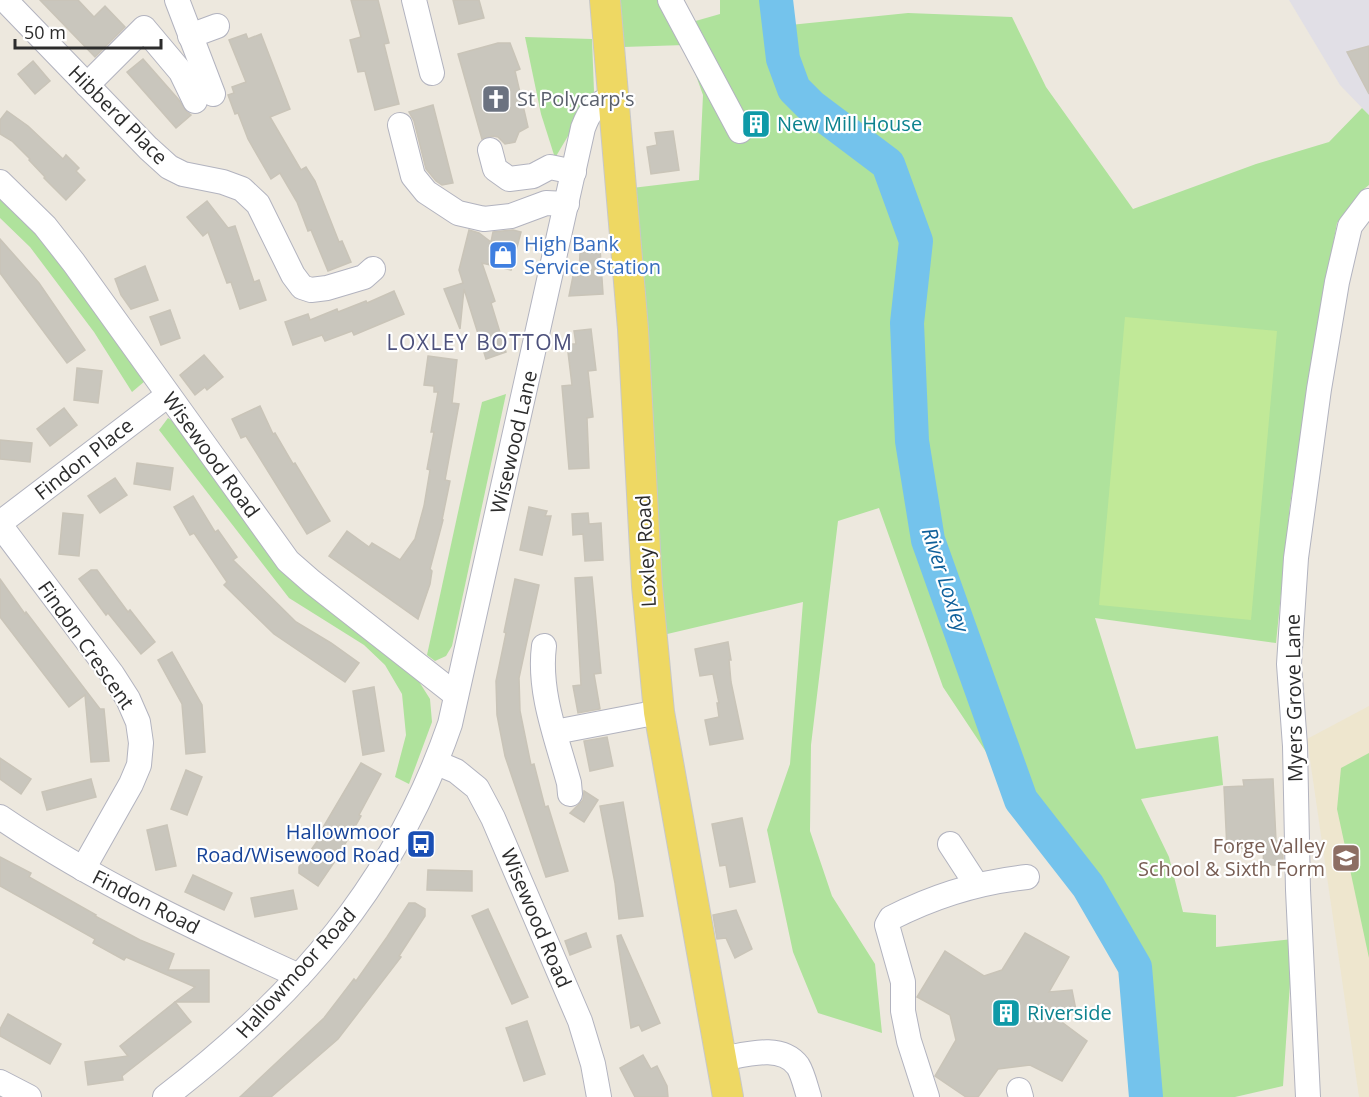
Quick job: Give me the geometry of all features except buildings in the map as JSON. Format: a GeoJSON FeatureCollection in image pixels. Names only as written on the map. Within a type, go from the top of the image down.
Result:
{"type":"FeatureCollection","features":[{"type":"Feature","properties":{"kind":"main road","name":"Loxley Road"},"geometry":{"type":"LineString","coordinates":[[605,0],[633,328],[647,586],[659,712],[728,1097]]}},
{"type":"Feature","properties":{"kind":"street","name":"Hibberd Place"},"geometry":{"type":"LineString","coordinates":[[5,0],[169,167],[199,179],[223,182],[242,189],[258,204],[293,275],[302,287],[311,290],[338,285],[364,277],[373,269]]}},
{"type":"Feature","properties":{"kind":"street"},"geometry":{"type":"LineString","coordinates":[[87,85],[144,28],[204,97],[190,36],[177,0]]}},
{"type":"Feature","properties":{"kind":"street"},"geometry":{"type":"LineString","coordinates":[[414,0],[432,73]]}},
{"type":"Feature","properties":{"kind":"street"},"geometry":{"type":"LineString","coordinates":[[670,0],[740,131]]}},
{"type":"Feature","properties":{"kind":"street"},"geometry":{"type":"LineString","coordinates":[[190,36],[217,26]]}},
{"type":"Feature","properties":{"kind":"street","name":"Wisewood Lane"},"geometry":{"type":"LineString","coordinates":[[456,694],[583,128],[588,114],[597,104],[614,96]]}},
{"type":"Feature","properties":{"kind":"street"},"geometry":{"type":"LineString","coordinates":[[400,125],[413,176],[426,192],[458,213],[484,219],[511,216],[546,203],[567,204]]}},
{"type":"Feature","properties":{"kind":"street"},"geometry":{"type":"LineString","coordinates":[[490,150],[495,169],[509,179],[533,176],[550,167],[574,172]]}},
{"type":"Feature","properties":{"kind":"street","name":"Wisewood Road"},"geometry":{"type":"LineString","coordinates":[[0,182],[45,226],[75,263],[288,561],[456,694]]}},
{"type":"Feature","properties":{"kind":"street","name":"Myers Grove Lane"},"geometry":{"type":"LineString","coordinates":[[1308,1097],[1290,664],[1296,558],[1319,389],[1337,282],[1350,226],[1369,201]]}},
{"type":"Feature","properties":{"kind":"street","name":"Findon Place"},"geometry":{"type":"LineString","coordinates":[[0,524],[168,395]]}},
{"type":"Feature","properties":{"kind":"street","name":"Findon Crescent"},"geometry":{"type":"LineString","coordinates":[[0,524],[112,674],[128,699],[138,722],[141,742],[139,765],[131,784],[83,869]]}},
{"type":"Feature","properties":{"kind":"street"},"geometry":{"type":"LineString","coordinates":[[544,646],[543,681],[570,794]]}},
{"type":"Feature","properties":{"kind":"street","name":"Hallowmoor Road"},"geometry":{"type":"LineString","coordinates":[[165,1097],[210,1063],[256,1022],[354,911],[396,846],[437,763],[450,724],[456,694]]}},
{"type":"Feature","properties":{"kind":"street"},"geometry":{"type":"LineString","coordinates":[[555,732],[659,712]]}},
{"type":"Feature","properties":{"kind":"street","name":"Wisewood Road"},"geometry":{"type":"LineString","coordinates":[[437,763],[456,771],[477,788],[493,818],[580,1021],[593,1064],[599,1097]]}},
{"type":"Feature","properties":{"kind":"street","name":"Findon Road"},"geometry":{"type":"LineString","coordinates":[[0,817],[83,869],[147,904],[299,976]]}},
{"type":"Feature","properties":{"kind":"street"},"geometry":{"type":"LineString","coordinates":[[950,844],[976,884]]}},
{"type":"Feature","properties":{"kind":"street"},"geometry":{"type":"LineString","coordinates":[[927,1097],[909,1041],[903,1011],[903,982],[887,925],[891,918],[909,909],[976,884],[1027,877]]}},
{"type":"Feature","properties":{"kind":"street"},"geometry":{"type":"LineString","coordinates":[[722,1059],[762,1052],[783,1055],[798,1066],[809,1097]]}},
{"type":"Feature","properties":{"kind":"street"},"geometry":{"type":"LineString","coordinates":[[0,1082],[29,1097]]}},
{"type":"Feature","properties":{"kind":"shaded area"},"geometry":{"type":"Polygon","coordinates":[[[1289,0],[1369,0],[1369,115],[1340,85],[1289,0]]]}},
{"type":"Feature","properties":{"kind":"shaded area","name":"Forge Valley School & Sixth Form"},"geometry":{"type":"Polygon","coordinates":[[[1369,706],[1369,1097],[1359,1097],[1307,739],[1369,706]]]}},
{"type":"Feature","properties":{"kind":"green space"},"geometry":{"type":"Polygon","coordinates":[[[620,0],[680,0],[692,22],[720,14],[720,0],[789,0],[790,25],[908,13],[1012,17],[1046,87],[1133,209],[1256,164],[1329,142],[1362,108],[1369,115],[1369,185],[1337,223],[1316,338],[1290,505],[1276,643],[1095,618],[1136,749],[1218,736],[1223,785],[1141,799],[1169,857],[1183,912],[1216,915],[1216,947],[1293,939],[1283,1086],[1235,1097],[1147,1097],[1146,1068],[1097,895],[1058,839],[1014,794],[943,687],[879,508],[838,521],[811,745],[810,831],[832,896],[875,964],[882,1033],[818,1013],[793,952],[767,830],[790,764],[803,602],[663,635],[632,188],[699,180],[703,95],[685,45],[623,47],[620,0]]]}},
{"type":"Feature","properties":{"kind":"green space"},"geometry":{"type":"Polygon","coordinates":[[[525,37],[592,39],[594,92],[555,158],[541,114],[525,37]]]}},
{"type":"Feature","properties":{"kind":"green space"},"geometry":{"type":"Polygon","coordinates":[[[0,195],[35,226],[145,381],[132,392],[94,332],[30,247],[0,218],[0,195]]]}},
{"type":"Feature","properties":{"kind":"green space"},"geometry":{"type":"Polygon","coordinates":[[[1125,317],[1277,331],[1251,620],[1099,605],[1125,317]]]}},
{"type":"Feature","properties":{"kind":"green space"},"geometry":{"type":"Polygon","coordinates":[[[506,394],[452,646],[446,656],[435,661],[427,655],[482,402],[506,394]]]}},
{"type":"Feature","properties":{"kind":"green space"},"geometry":{"type":"Polygon","coordinates":[[[168,418],[182,428],[285,570],[418,680],[430,699],[432,722],[409,784],[395,777],[406,735],[402,694],[385,665],[364,645],[289,598],[159,430],[168,418]]]}},
{"type":"Feature","properties":{"kind":"green space"},"geometry":{"type":"Polygon","coordinates":[[[1369,753],[1369,958],[1337,809],[1341,768],[1369,753]]]}},
{"type":"Feature","properties":{"kind":"waterway","name":"River Loxley"},"geometry":{"type":"LineString","coordinates":[[776,0],[783,59],[794,89],[811,106],[888,164],[916,241],[907,323],[912,441],[928,540],[1021,800],[1088,886],[1135,967],[1146,1097]]}},
{"type":"Feature","properties":{"kind":"place","name":"St Polycarp's"},"geometry":{"type":"Point","coordinates":[496,99]}},
{"type":"Feature","properties":{"kind":"place","name":"New Mill House"},"geometry":{"type":"Point","coordinates":[756,124]}},
{"type":"Feature","properties":{"kind":"place","name":"High Bank Service Station"},"geometry":{"type":"Point","coordinates":[503,255]}},
{"type":"Feature","properties":{"kind":"place","name":"Hallowmoor Road/Wisewood Road"},"geometry":{"type":"Point","coordinates":[421,844]}},
{"type":"Feature","properties":{"kind":"place","name":"Forge Valley School & Sixth Form"},"geometry":{"type":"Point","coordinates":[1346,858]}},
{"type":"Feature","properties":{"kind":"place","name":"Riverside"},"geometry":{"type":"Point","coordinates":[1006,1013]}},
{"type":"Feature","properties":{"kind":"district","name":"LOXLEY BOTTOM"},"geometry":{"type":"Point","coordinates":[480,343]}}]}
